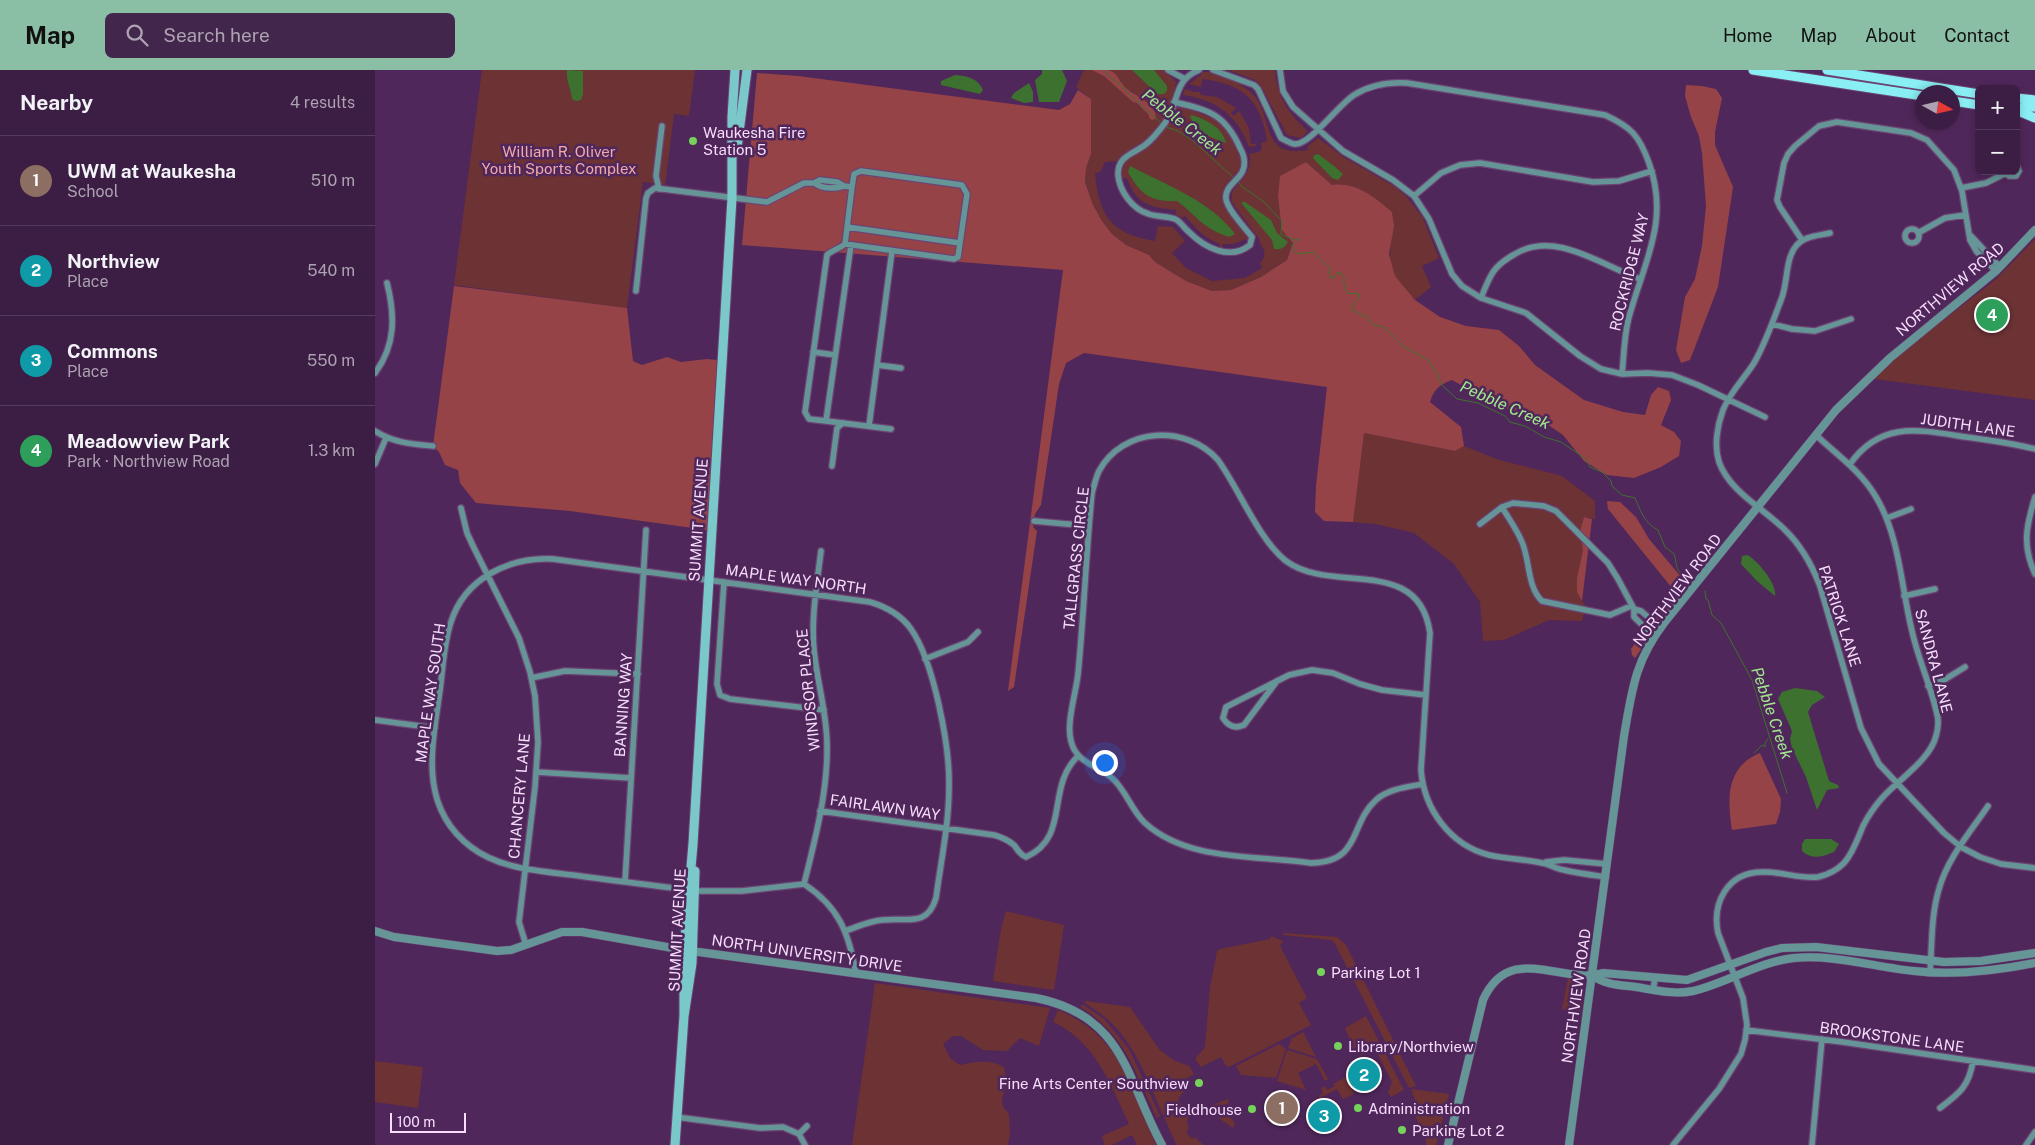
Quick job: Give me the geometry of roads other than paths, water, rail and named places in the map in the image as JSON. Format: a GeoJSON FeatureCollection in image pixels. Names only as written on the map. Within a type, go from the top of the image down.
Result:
{"type":"FeatureCollection","features":[{"type":"Feature","properties":{"kind":"main road","name":"SUMMIT AVENUE"},"geometry":{"type":"LineString","coordinates":[[732,198],[732,117],[735,70]]}},
{"type":"Feature","properties":{"kind":"main road","name":"SUMMIT AVENUE"},"geometry":{"type":"LineString","coordinates":[[675,1145],[692,891],[707,580],[732,198],[747,70]]}},
{"type":"Feature","properties":{"kind":"main road"},"geometry":{"type":"LineString","coordinates":[[1753,70],[1915,95]]}},
{"type":"Feature","properties":{"kind":"main road"},"geometry":{"type":"LineString","coordinates":[[1827,70],[1975,93]]}},
{"type":"Feature","properties":{"kind":"main road"},"geometry":{"type":"LineString","coordinates":[[2020,98],[2035,100]]}},
{"type":"Feature","properties":{"kind":"main road"},"geometry":{"type":"LineString","coordinates":[[1960,102],[1975,104]]}},
{"type":"Feature","properties":{"kind":"main road"},"geometry":{"type":"LineString","coordinates":[[2020,109],[2035,107]]}},
{"type":"Feature","properties":{"kind":"main road"},"geometry":{"type":"LineString","coordinates":[[2020,110],[2035,112]]}},
{"type":"Feature","properties":{"kind":"main road"},"geometry":{"type":"LineString","coordinates":[[2020,111],[2035,118]]}},
{"type":"Feature","properties":{"kind":"street"},"geometry":{"type":"LineString","coordinates":[[1168,70],[1185,79]]}},
{"type":"Feature","properties":{"kind":"street"},"geometry":{"type":"LineString","coordinates":[[1174,102],[1220,117],[1234,134],[1245,162],[1243,172],[1226,193],[1227,205],[1252,237],[1250,245],[1232,252],[1215,251],[1203,244],[1177,219],[1148,214],[1139,210],[1132,204],[1121,187],[1118,174],[1120,164],[1126,155],[1146,145],[1162,128],[1167,121],[1179,88],[1185,79],[1199,70]]}},
{"type":"Feature","properties":{"kind":"street","name":"ROCKRIDGE WAY"},"geometry":{"type":"LineString","coordinates":[[1213,70],[1254,85],[1258,89],[1281,138],[1295,144],[1309,140],[1343,103],[1355,94],[1389,82],[1407,82],[1605,115],[1625,124],[1642,143],[1652,171],[1658,202],[1657,224],[1651,249],[1628,320],[1622,374]]}},
{"type":"Feature","properties":{"kind":"street"},"geometry":{"type":"LineString","coordinates":[[1280,70],[1283,91],[1293,107],[1343,151],[1393,180],[1414,196],[1429,219],[1452,274],[1462,286],[1481,298],[1526,313],[1580,356],[1601,369],[1622,374],[1648,373],[1672,375],[1698,385],[1728,401],[1765,417]]}},
{"type":"Feature","properties":{"kind":"street"},"geometry":{"type":"LineString","coordinates":[[1830,233],[1802,240],[1777,200],[1788,154],[1795,146],[1819,126],[1837,122],[1918,135],[1934,147],[1954,170],[1961,188],[1968,233],[1974,247],[1998,269]]}},
{"type":"Feature","properties":{"kind":"street"},"geometry":{"type":"LineString","coordinates":[[659,189],[656,176],[662,126]]}},
{"type":"Feature","properties":{"kind":"street"},"geometry":{"type":"LineString","coordinates":[[1414,196],[1441,173],[1460,164],[1479,163],[1593,182],[1619,181],[1652,171]]}},
{"type":"Feature","properties":{"kind":"street"},"geometry":{"type":"LineString","coordinates":[[826,421],[848,244],[847,227],[854,174],[861,171],[962,185],[967,194],[958,257],[954,259],[848,244],[831,251],[827,255],[805,412],[809,419],[891,429]]}},
{"type":"Feature","properties":{"kind":"street"},"geometry":{"type":"LineString","coordinates":[[1961,188],[1986,183],[2001,175]]}},
{"type":"Feature","properties":{"kind":"street"},"geometry":{"type":"LineString","coordinates":[[636,291],[647,198],[648,193],[655,188],[767,202],[804,183],[814,183],[820,180],[824,184],[837,182],[844,186],[852,187]]}},
{"type":"Feature","properties":{"kind":"street"},"geometry":{"type":"LineString","coordinates":[[1918,233],[1945,218],[1965,215]]}},
{"type":"Feature","properties":{"kind":"street"},"geometry":{"type":"LineString","coordinates":[[847,227],[960,243]]}},
{"type":"Feature","properties":{"kind":"street","name":"NORTHVIEW ROAD"},"geometry":{"type":"LineString","coordinates":[[1569,1145],[1632,690],[1639,664],[1661,628],[1836,410],[1884,363],[1998,269],[2035,230]]}},
{"type":"Feature","properties":{"kind":"street","name":"PATRICK LANE"},"geometry":{"type":"LineString","coordinates":[[1802,240],[1792,252],[1787,286],[1753,364],[1739,382],[1723,410],[1717,438],[1718,460],[1729,481],[1793,538],[1812,566],[1820,586],[1863,734],[1874,756],[1897,784],[1944,833],[1961,847],[1980,857],[2001,864],[2035,868]]}},
{"type":"Feature","properties":{"kind":"street"},"geometry":{"type":"LineString","coordinates":[[1481,298],[1487,281],[1499,263],[1525,248],[1552,245],[1561,247],[1640,279]]}},
{"type":"Feature","properties":{"kind":"street"},"geometry":{"type":"LineString","coordinates":[[869,426],[892,251]]}},
{"type":"Feature","properties":{"kind":"street"},"geometry":{"type":"LineString","coordinates":[[375,373],[386,354],[393,333],[393,315],[387,283]]}},
{"type":"Feature","properties":{"kind":"street"},"geometry":{"type":"LineString","coordinates":[[1771,324],[1792,329],[1815,331],[1851,319]]}},
{"type":"Feature","properties":{"kind":"street"},"geometry":{"type":"LineString","coordinates":[[813,352],[835,355]]}},
{"type":"Feature","properties":{"kind":"street"},"geometry":{"type":"LineString","coordinates":[[877,365],[901,368]]}},
{"type":"Feature","properties":{"kind":"street"},"geometry":{"type":"LineString","coordinates":[[832,466],[837,428],[843,423]]}},
{"type":"Feature","properties":{"kind":"street","name":"JUDITH LANE"},"geometry":{"type":"LineString","coordinates":[[1850,464],[1857,454],[1872,442],[1883,436],[1903,430],[1928,431],[2009,443],[2035,449]]}},
{"type":"Feature","properties":{"kind":"street"},"geometry":{"type":"LineString","coordinates":[[375,431],[386,438],[409,444],[433,446]]}},
{"type":"Feature","properties":{"kind":"street","name":"TALLGRASS CIRCLE"},"geometry":{"type":"LineString","coordinates":[[1079,756],[1071,741],[1070,730],[1078,672],[1092,493],[1099,471],[1120,449],[1137,439],[1154,435],[1169,435],[1193,441],[1208,450],[1218,460],[1266,539],[1285,560],[1311,573],[1390,583],[1406,591],[1417,601],[1425,614],[1430,633],[1422,751],[1423,784],[1434,812],[1446,829],[1461,842],[1488,854],[1544,863],[1562,870],[1606,877]]}},
{"type":"Feature","properties":{"kind":"street","name":"SANDRA LANE"},"geometry":{"type":"LineString","coordinates":[[1673,1145],[1719,1089],[1741,1054],[1746,1030],[1745,1005],[1716,922],[1719,904],[1725,890],[1739,878],[1754,872],[1817,877],[1835,870],[1850,855],[1873,810],[1928,752],[1936,737],[1938,718],[1914,642],[1894,542],[1887,518],[1871,489],[1850,464],[1816,435]]}},
{"type":"Feature","properties":{"kind":"street"},"geometry":{"type":"LineString","coordinates":[[375,464],[386,438]]}},
{"type":"Feature","properties":{"kind":"street"},"geometry":{"type":"LineString","coordinates":[[2035,497],[2027,522],[2025,539],[2035,574]]}},
{"type":"Feature","properties":{"kind":"street"},"geometry":{"type":"LineString","coordinates":[[1480,524],[1502,508],[1513,503],[1544,506],[1556,511],[1608,563],[1618,578],[1632,608],[1634,618],[1655,636]]}},
{"type":"Feature","properties":{"kind":"street"},"geometry":{"type":"LineString","coordinates":[[1502,508],[1522,541],[1528,559],[1534,590],[1542,601],[1610,615],[1632,608],[1641,611],[1661,628]]}},
{"type":"Feature","properties":{"kind":"street"},"geometry":{"type":"LineString","coordinates":[[1887,518],[1911,509]]}},
{"type":"Feature","properties":{"kind":"street","name":"CHANCERY LANE"},"geometry":{"type":"LineString","coordinates":[[462,511],[467,533],[519,638],[531,678],[537,728],[536,772],[519,922],[526,945]]}},
{"type":"Feature","properties":{"kind":"street"},"geometry":{"type":"LineString","coordinates":[[1034,521],[1089,526]]}},
{"type":"Feature","properties":{"kind":"street","name":"BANNING WAY"},"geometry":{"type":"LineString","coordinates":[[625,882],[646,530]]}},
{"type":"Feature","properties":{"kind":"street","name":"WINDSOR PLACE"},"geometry":{"type":"LineString","coordinates":[[804,884],[820,811],[827,764],[824,710],[814,652],[813,622],[821,551]]}},
{"type":"Feature","properties":{"kind":"street","name":"MAPLE WAY SOUTH"},"geometry":{"type":"LineString","coordinates":[[707,580],[540,558],[514,562],[488,574],[469,591],[452,620],[446,642],[432,761],[432,782],[437,802],[447,822],[466,843],[498,862],[525,868],[692,891],[741,891],[804,884]]}},
{"type":"Feature","properties":{"kind":"street","name":"MAPLE WAY NORTH"},"geometry":{"type":"LineString","coordinates":[[707,580],[870,602],[892,611],[910,628],[925,659],[941,718],[948,755],[949,786],[946,828],[937,898],[927,915],[915,920],[877,921],[845,931]]}},
{"type":"Feature","properties":{"kind":"street"},"geometry":{"type":"LineString","coordinates":[[724,582],[717,684],[720,695],[730,699],[824,710]]}},
{"type":"Feature","properties":{"kind":"street"},"geometry":{"type":"LineString","coordinates":[[1904,596],[1935,589]]}},
{"type":"Feature","properties":{"kind":"street"},"geometry":{"type":"LineString","coordinates":[[925,659],[968,642],[978,632]]}},
{"type":"Feature","properties":{"kind":"street"},"geometry":{"type":"LineString","coordinates":[[1928,686],[1944,680],[1965,667]]}},
{"type":"Feature","properties":{"kind":"street"},"geometry":{"type":"LineString","coordinates":[[531,678],[565,670],[638,674]]}},
{"type":"Feature","properties":{"kind":"street"},"geometry":{"type":"LineString","coordinates":[[1277,681],[1244,725],[1236,727],[1226,722],[1223,718],[1226,707],[1277,681],[1295,672],[1318,670],[1333,673],[1360,684],[1382,690],[1426,695]]}},
{"type":"Feature","properties":{"kind":"street"},"geometry":{"type":"LineString","coordinates":[[375,720],[435,728]]}},
{"type":"Feature","properties":{"kind":"street"},"geometry":{"type":"LineString","coordinates":[[1079,756],[1111,777],[1140,817],[1157,832],[1177,844],[1200,851],[1311,863],[1327,861],[1343,852],[1356,835],[1365,812],[1380,797],[1399,789],[1423,784]]}},
{"type":"Feature","properties":{"kind":"street","name":"FAIRLAWN WAY"},"geometry":{"type":"LineString","coordinates":[[820,811],[994,834],[1010,842],[1024,858],[1030,856],[1049,838],[1054,825],[1062,780],[1068,767],[1079,756]]}},
{"type":"Feature","properties":{"kind":"street"},"geometry":{"type":"LineString","coordinates":[[536,772],[631,778]]}},
{"type":"Feature","properties":{"kind":"street"},"geometry":{"type":"LineString","coordinates":[[1930,973],[1935,905],[1939,889],[1949,865],[1988,806]]}},
{"type":"Feature","properties":{"kind":"street","name":"TALLGRASS CIRCLE"},"geometry":{"type":"LineString","coordinates":[[1544,863],[1564,860],[1607,864]]}},
{"type":"Feature","properties":{"kind":"street"},"geometry":{"type":"LineString","coordinates":[[804,884],[827,901],[835,913],[845,931],[853,955],[856,974]]}},
{"type":"Feature","properties":{"kind":"street","name":"NORTH UNIVERSITY DRIVE"},"geometry":{"type":"LineString","coordinates":[[375,931],[394,937],[497,951],[511,950],[557,933],[571,931],[688,950],[1036,998],[1056,1003],[1086,1018],[1105,1034],[1119,1053],[1162,1145]]}},
{"type":"Feature","properties":{"kind":"street"},"geometry":{"type":"LineString","coordinates":[[1448,1145],[1481,1006],[1491,986],[1504,975],[1527,968],[1593,976],[1603,973],[1655,979],[1687,980],[1776,950],[1800,946],[1931,961],[1981,960],[2035,953]]}},
{"type":"Feature","properties":{"kind":"street"},"geometry":{"type":"LineString","coordinates":[[1776,950],[1779,960]]}},
{"type":"Feature","properties":{"kind":"street"},"geometry":{"type":"LineString","coordinates":[[1889,968],[1890,956]]}},
{"type":"Feature","properties":{"kind":"street"},"geometry":{"type":"LineString","coordinates":[[1593,976],[1602,982],[1673,992],[1693,991],[1779,960],[1816,958],[1930,973],[1970,973],[2035,963]]}},
{"type":"Feature","properties":{"kind":"street"},"geometry":{"type":"LineString","coordinates":[[1653,990],[1655,979]]}},
{"type":"Feature","properties":{"kind":"street","name":"BROOKSTONE LANE"},"geometry":{"type":"LineString","coordinates":[[1746,1030],[1822,1039],[2035,1070]]}},
{"type":"Feature","properties":{"kind":"street"},"geometry":{"type":"LineString","coordinates":[[1812,1145],[1822,1039]]}},
{"type":"Feature","properties":{"kind":"street"},"geometry":{"type":"LineString","coordinates":[[1941,1108],[1965,1086],[1970,1076],[1973,1061]]}},
{"type":"Feature","properties":{"kind":"street"},"geometry":{"type":"LineString","coordinates":[[677,1117],[760,1128],[783,1127],[799,1134],[805,1145]]}},
{"type":"Feature","properties":{"kind":"street"},"geometry":{"type":"LineString","coordinates":[[799,1134],[807,1126]]}},
{"type":"Feature","properties":{"kind":"street"},"geometry":{"type":"LineString","coordinates":[[2028,1144],[2035,1132]]}},
{"type":"Feature","properties":{"kind":"waterway","name":"Pebble Creek"},"geometry":{"type":"LineString","coordinates":[[1103,70],[1161,123]]}},
{"type":"Feature","properties":{"kind":"waterway","name":"Pebble Creek"},"geometry":{"type":"LineString","coordinates":[[1166,127],[1178,131],[1192,140],[1234,178]]}},
{"type":"Feature","properties":{"kind":"waterway","name":"Pebble Creek"},"geometry":{"type":"LineString","coordinates":[[1239,182],[1241,186],[1264,202],[1282,221],[1281,234],[1294,240],[1299,239],[1292,246],[1293,251],[1299,254],[1313,252],[1329,267],[1330,278],[1334,278],[1337,272],[1344,275],[1344,285],[1347,293],[1359,294],[1360,297],[1352,305],[1352,310],[1367,317],[1373,325],[1384,327],[1403,346],[1429,361],[1438,375],[1441,384],[1457,399],[1478,403],[1505,416],[1510,422],[1525,426],[1544,437],[1561,442],[1586,459],[1590,467],[1602,472],[1611,481],[1612,486],[1622,495],[1635,498],[1646,520],[1658,530],[1665,547],[1674,554],[1678,571],[1688,577]]}},
{"type":"Feature","properties":{"kind":"waterway","name":"Pebble Creek"},"geometry":{"type":"LineString","coordinates":[[1705,591],[1712,615],[1721,623],[1752,680],[1787,793]]}},
{"type":"Feature","properties":{"kind":"waterway"},"geometry":{"type":"LineString","coordinates":[[1754,753],[1762,745],[1765,747],[1768,739]]}},
{"type":"Feature","properties":{"kind":"place","name":"Waukesha Fire Station 5"},"geometry":{"type":"Point","coordinates":[693,141]}},
{"type":"Feature","properties":{"kind":"place","name":"Meadowview Park"},"geometry":{"type":"Point","coordinates":[1992,315]}},
{"type":"Feature","properties":{"kind":"place","name":"Parking Lot 1"},"geometry":{"type":"Point","coordinates":[1321,972]}},
{"type":"Feature","properties":{"kind":"place","name":"Library/Northview"},"geometry":{"type":"Point","coordinates":[1338,1046]}},
{"type":"Feature","properties":{"kind":"place","name":"Northview"},"geometry":{"type":"Point","coordinates":[1364,1075]}},
{"type":"Feature","properties":{"kind":"place","name":"Fine Arts Center Southview"},"geometry":{"type":"Point","coordinates":[1199,1083]}},
{"type":"Feature","properties":{"kind":"place","name":"UWM at Waukesha"},"geometry":{"type":"Point","coordinates":[1282,1108]}},
{"type":"Feature","properties":{"kind":"place","name":"Administration"},"geometry":{"type":"Point","coordinates":[1358,1108]}},
{"type":"Feature","properties":{"kind":"place","name":"Fieldhouse"},"geometry":{"type":"Point","coordinates":[1252,1109]}},
{"type":"Feature","properties":{"kind":"place","name":"Commons"},"geometry":{"type":"Point","coordinates":[1324,1116]}},
{"type":"Feature","properties":{"kind":"place","name":"Parking Lot 2"},"geometry":{"type":"Point","coordinates":[1402,1130]}},
{"type":"Feature","properties":{"kind":"park label","name":"William R. Oliver Youth Sports Complex"},"geometry":{"type":"Point","coordinates":[559,160]}}]}
